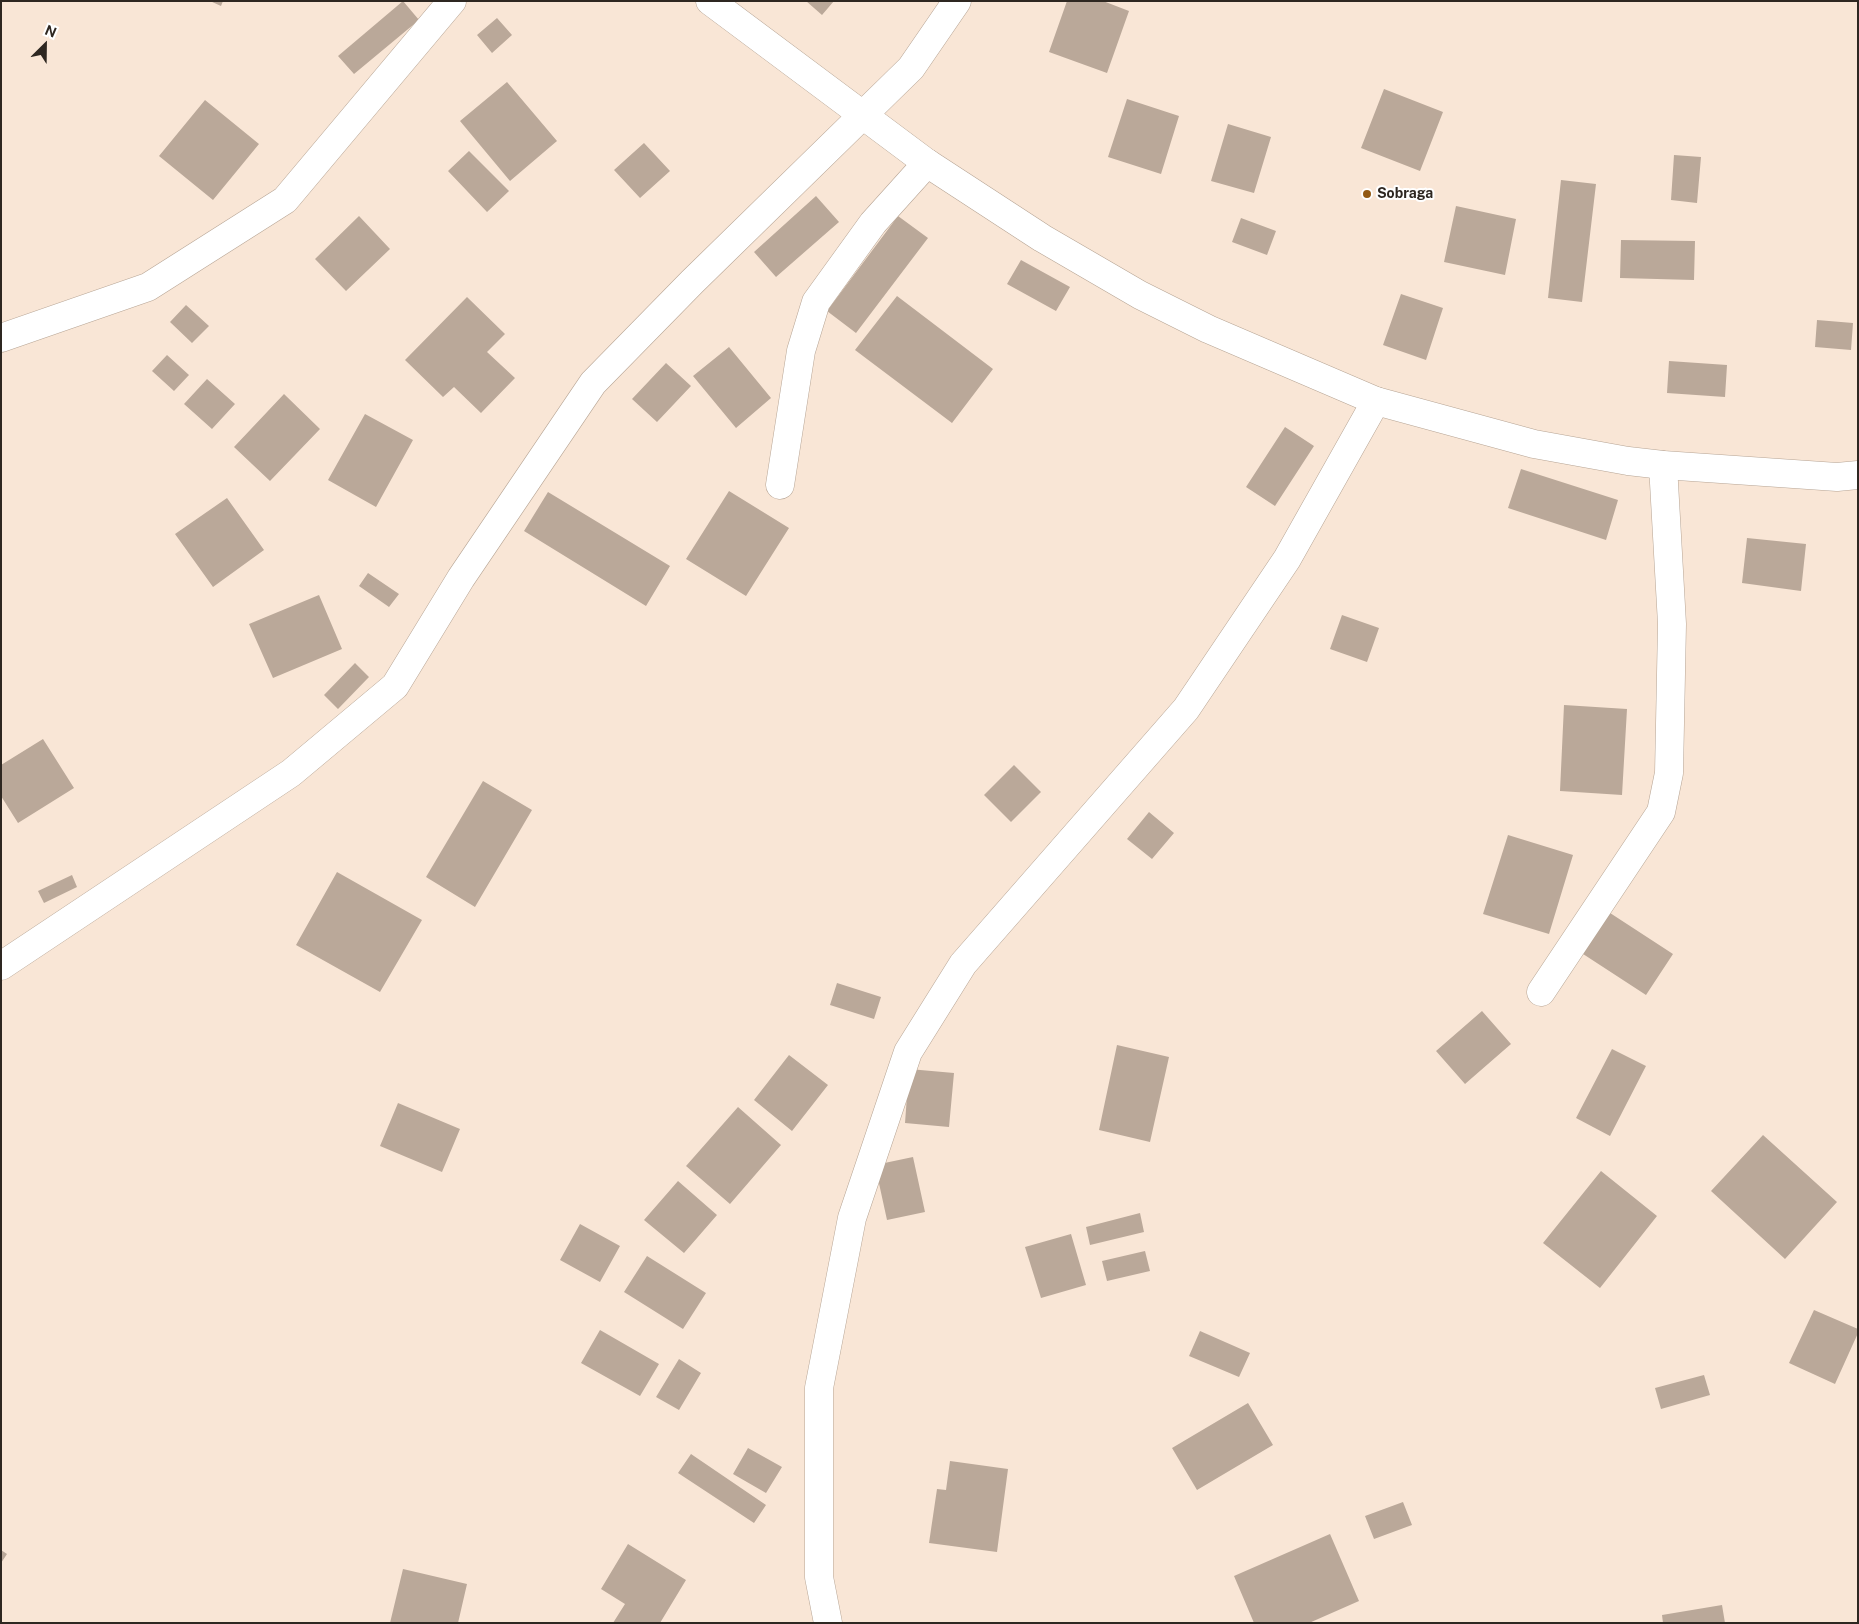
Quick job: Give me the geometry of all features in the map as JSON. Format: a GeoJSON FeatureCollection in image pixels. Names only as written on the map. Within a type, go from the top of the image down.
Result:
{"type":"FeatureCollection","features":[{"type":"Feature","properties":{"kind":"street"},"geometry":{"type":"LineString","coordinates":[[1,338],[148,287],[286,200],[452,1]]}},
{"type":"Feature","properties":{"kind":"street"},"geometry":{"type":"LineString","coordinates":[[710,1],[927,163],[1042,238],[1140,295],[1208,329],[1376,401],[1534,444],[1628,461],[1837,477],[1858,475]]}},
{"type":"Feature","properties":{"kind":"street"},"geometry":{"type":"LineString","coordinates":[[1,966],[291,773],[395,686],[461,578],[592,383],[911,68],[957,1]]}},
{"type":"Feature","properties":{"kind":"street"},"geometry":{"type":"LineString","coordinates":[[780,485],[801,352],[816,302],[873,223],[927,163]]}},
{"type":"Feature","properties":{"kind":"street"},"geometry":{"type":"LineString","coordinates":[[828,1623],[819,1577],[819,1388],[852,1218],[908,1052],[963,964],[1186,709],[1287,559],[1376,401]]}},
{"type":"Feature","properties":{"kind":"street"},"geometry":{"type":"LineString","coordinates":[[1540,992],[1661,812],[1669,773],[1672,624],[1663,465]]}},
{"type":"Feature","properties":{"kind":"building"},"geometry":{"type":"Polygon","coordinates":[[[210,1],[223,1],[221,6],[210,1]]]}},
{"type":"Feature","properties":{"kind":"building"},"geometry":{"type":"Polygon","coordinates":[[[403,1],[419,20],[354,74],[338,56],[403,1]]]}},
{"type":"Feature","properties":{"kind":"building"},"geometry":{"type":"Polygon","coordinates":[[[806,1],[834,1],[822,15],[806,1]]]}},
{"type":"Feature","properties":{"kind":"building"},"geometry":{"type":"Polygon","coordinates":[[[1067,1],[1103,1],[1129,11],[1107,73],[1049,52],[1067,1]]]}},
{"type":"Feature","properties":{"kind":"building"},"geometry":{"type":"Polygon","coordinates":[[[497,18],[512,35],[492,53],[477,35],[497,18]]]}},
{"type":"Feature","properties":{"kind":"building"},"geometry":{"type":"Polygon","coordinates":[[[507,82],[557,141],[510,181],[460,121],[507,82]]]}},
{"type":"Feature","properties":{"kind":"building"},"geometry":{"type":"Polygon","coordinates":[[[1384,89],[1443,112],[1420,171],[1361,148],[1384,89]]]}},
{"type":"Feature","properties":{"kind":"building"},"geometry":{"type":"Polygon","coordinates":[[[1127,99],[1179,116],[1161,174],[1108,157],[1127,99]]]}},
{"type":"Feature","properties":{"kind":"building"},"geometry":{"type":"Polygon","coordinates":[[[205,100],[259,144],[213,200],[159,156],[205,100]]]}},
{"type":"Feature","properties":{"kind":"building"},"geometry":{"type":"Polygon","coordinates":[[[1228,124],[1271,137],[1254,193],[1211,181],[1228,124]]]}},
{"type":"Feature","properties":{"kind":"building"},"geometry":{"type":"Polygon","coordinates":[[[644,143],[670,171],[640,198],[614,170],[644,143]]]}},
{"type":"Feature","properties":{"kind":"building"},"geometry":{"type":"Polygon","coordinates":[[[469,151],[509,191],[487,212],[448,171],[469,151]]]}},
{"type":"Feature","properties":{"kind":"building"},"geometry":{"type":"Polygon","coordinates":[[[1674,155],[1701,157],[1697,203],[1671,200],[1674,155]]]}},
{"type":"Feature","properties":{"kind":"building"},"geometry":{"type":"Polygon","coordinates":[[[1561,180],[1596,184],[1582,302],[1548,298],[1561,180]]]}},
{"type":"Feature","properties":{"kind":"building"},"geometry":{"type":"Polygon","coordinates":[[[816,196],[839,222],[776,277],[754,252],[816,196]]]}},
{"type":"Feature","properties":{"kind":"building"},"geometry":{"type":"Polygon","coordinates":[[[1456,206],[1516,219],[1505,275],[1444,262],[1456,206]]]}},
{"type":"Feature","properties":{"kind":"building"},"geometry":{"type":"Polygon","coordinates":[[[359,216],[390,249],[346,291],[315,259],[359,216]]]}},
{"type":"Feature","properties":{"kind":"building"},"geometry":{"type":"Polygon","coordinates":[[[898,216],[928,238],[856,333],[827,311],[898,216]]]}},
{"type":"Feature","properties":{"kind":"building"},"geometry":{"type":"Polygon","coordinates":[[[1241,218],[1276,231],[1267,255],[1232,242],[1241,218]]]}},
{"type":"Feature","properties":{"kind":"building"},"geometry":{"type":"Polygon","coordinates":[[[1621,240],[1695,241],[1694,280],[1620,278],[1621,240]]]}},
{"type":"Feature","properties":{"kind":"building"},"geometry":{"type":"Polygon","coordinates":[[[1021,260],[1070,287],[1056,311],[1007,284],[1021,260]]]}},
{"type":"Feature","properties":{"kind":"building"},"geometry":{"type":"Polygon","coordinates":[[[1401,294],[1443,308],[1426,360],[1383,345],[1401,294]]]}},
{"type":"Feature","properties":{"kind":"building"},"geometry":{"type":"Polygon","coordinates":[[[897,296],[993,369],[952,423],[855,350],[897,296]]]}},
{"type":"Feature","properties":{"kind":"building"},"geometry":{"type":"Polygon","coordinates":[[[467,297],[505,334],[487,352],[515,378],[481,413],[454,387],[443,397],[405,360],[467,297]]]}},
{"type":"Feature","properties":{"kind":"building"},"geometry":{"type":"Polygon","coordinates":[[[186,305],[209,326],[192,343],[170,322],[186,305]]]}},
{"type":"Feature","properties":{"kind":"building"},"geometry":{"type":"Polygon","coordinates":[[[1817,320],[1853,323],[1851,350],[1815,347],[1817,320]]]}},
{"type":"Feature","properties":{"kind":"building"},"geometry":{"type":"Polygon","coordinates":[[[729,347],[771,398],[736,428],[693,376],[729,347]]]}},
{"type":"Feature","properties":{"kind":"building"},"geometry":{"type":"Polygon","coordinates":[[[167,355],[189,375],[174,391],[152,371],[167,355]]]}},
{"type":"Feature","properties":{"kind":"building"},"geometry":{"type":"Polygon","coordinates":[[[1669,361],[1727,365],[1725,397],[1667,393],[1669,361]]]}},
{"type":"Feature","properties":{"kind":"building"},"geometry":{"type":"Polygon","coordinates":[[[666,363],[691,386],[657,422],[632,399],[666,363]]]}},
{"type":"Feature","properties":{"kind":"building"},"geometry":{"type":"Polygon","coordinates":[[[207,379],[235,404],[212,429],[184,404],[207,379]]]}},
{"type":"Feature","properties":{"kind":"building"},"geometry":{"type":"Polygon","coordinates":[[[284,394],[320,429],[270,481],[234,447],[284,394]]]}},
{"type":"Feature","properties":{"kind":"building"},"geometry":{"type":"Polygon","coordinates":[[[365,414],[413,440],[376,507],[328,480],[365,414]]]}},
{"type":"Feature","properties":{"kind":"building"},"geometry":{"type":"Polygon","coordinates":[[[1285,427],[1314,446],[1275,506],[1246,487],[1285,427]]]}},
{"type":"Feature","properties":{"kind":"building"},"geometry":{"type":"Polygon","coordinates":[[[1521,469],[1618,500],[1606,540],[1508,508],[1521,469]]]}},
{"type":"Feature","properties":{"kind":"building"},"geometry":{"type":"Polygon","coordinates":[[[729,491],[789,528],[746,596],[686,559],[729,491]]]}},
{"type":"Feature","properties":{"kind":"building"},"geometry":{"type":"Polygon","coordinates":[[[548,492],[670,566],[646,606],[524,531],[548,492]]]}},
{"type":"Feature","properties":{"kind":"building"},"geometry":{"type":"Polygon","coordinates":[[[227,498],[264,550],[213,587],[175,534],[227,498]]]}},
{"type":"Feature","properties":{"kind":"building"},"geometry":{"type":"Polygon","coordinates":[[[1747,538],[1806,544],[1801,591],[1742,583],[1747,538]]]}},
{"type":"Feature","properties":{"kind":"building"},"geometry":{"type":"Polygon","coordinates":[[[368,573],[399,594],[389,607],[359,586],[368,573]]]}},
{"type":"Feature","properties":{"kind":"building"},"geometry":{"type":"Polygon","coordinates":[[[319,595],[342,649],[273,678],[249,624],[319,595]]]}},
{"type":"Feature","properties":{"kind":"building"},"geometry":{"type":"Polygon","coordinates":[[[1342,615],[1379,628],[1367,662],[1330,649],[1342,615]]]}},
{"type":"Feature","properties":{"kind":"building"},"geometry":{"type":"Polygon","coordinates":[[[355,663],[369,677],[338,709],[324,695],[355,663]]]}},
{"type":"Feature","properties":{"kind":"building"},"geometry":{"type":"Polygon","coordinates":[[[1564,705],[1627,709],[1622,795],[1560,791],[1564,705]]]}},
{"type":"Feature","properties":{"kind":"building"},"geometry":{"type":"Polygon","coordinates":[[[43,739],[74,788],[18,823],[1,796],[1,765],[43,739]]]}},
{"type":"Feature","properties":{"kind":"building"},"geometry":{"type":"Polygon","coordinates":[[[1014,765],[1041,792],[1011,822],[984,795],[1014,765]]]}},
{"type":"Feature","properties":{"kind":"building"},"geometry":{"type":"Polygon","coordinates":[[[483,781],[532,810],[475,907],[426,877],[483,781]]]}},
{"type":"Feature","properties":{"kind":"building"},"geometry":{"type":"Polygon","coordinates":[[[1149,812],[1174,833],[1152,859],[1127,839],[1149,812]]]}},
{"type":"Feature","properties":{"kind":"building"},"geometry":{"type":"Polygon","coordinates":[[[1508,835],[1573,855],[1549,934],[1483,914],[1508,835]]]}},
{"type":"Feature","properties":{"kind":"building"},"geometry":{"type":"Polygon","coordinates":[[[337,872],[422,920],[380,992],[296,945],[337,872]]]}},
{"type":"Feature","properties":{"kind":"building"},"geometry":{"type":"Polygon","coordinates":[[[72,875],[77,887],[44,903],[38,891],[72,875]]]}},
{"type":"Feature","properties":{"kind":"building"},"geometry":{"type":"Polygon","coordinates":[[[1607,911],[1673,954],[1646,995],[1580,952],[1607,911]]]}},
{"type":"Feature","properties":{"kind":"building"},"geometry":{"type":"Polygon","coordinates":[[[837,983],[881,997],[874,1019],[830,1005],[837,983]]]}},
{"type":"Feature","properties":{"kind":"building"},"geometry":{"type":"Polygon","coordinates":[[[1482,1011],[1511,1044],[1465,1084],[1436,1051],[1482,1011]]]}},
{"type":"Feature","properties":{"kind":"building"},"geometry":{"type":"Polygon","coordinates":[[[1117,1045],[1169,1057],[1150,1142],[1099,1130],[1117,1045]]]}},
{"type":"Feature","properties":{"kind":"building"},"geometry":{"type":"Polygon","coordinates":[[[1612,1049],[1646,1066],[1610,1136],[1576,1118],[1612,1049]]]}},
{"type":"Feature","properties":{"kind":"building"},"geometry":{"type":"Polygon","coordinates":[[[789,1055],[828,1085],[792,1131],[754,1100],[789,1055]]]}},
{"type":"Feature","properties":{"kind":"building"},"geometry":{"type":"Polygon","coordinates":[[[909,1069],[954,1073],[949,1127],[905,1123],[909,1069]]]}},
{"type":"Feature","properties":{"kind":"building"},"geometry":{"type":"Polygon","coordinates":[[[398,1103],[460,1129],[442,1172],[380,1146],[398,1103]]]}},
{"type":"Feature","properties":{"kind":"building"},"geometry":{"type":"Polygon","coordinates":[[[738,1107],[781,1145],[730,1204],[686,1166],[738,1107]]]}},
{"type":"Feature","properties":{"kind":"building"},"geometry":{"type":"Polygon","coordinates":[[[1763,1135],[1837,1202],[1785,1259],[1711,1191],[1763,1135]]]}},
{"type":"Feature","properties":{"kind":"building"},"geometry":{"type":"Polygon","coordinates":[[[913,1157],[925,1212],[887,1220],[875,1165],[913,1157]]]}},
{"type":"Feature","properties":{"kind":"building"},"geometry":{"type":"Polygon","coordinates":[[[1601,1171],[1657,1216],[1600,1288],[1543,1243],[1601,1171]]]}},
{"type":"Feature","properties":{"kind":"building"},"geometry":{"type":"Polygon","coordinates":[[[678,1181],[717,1215],[684,1253],[644,1220],[678,1181]]]}},
{"type":"Feature","properties":{"kind":"building"},"geometry":{"type":"Polygon","coordinates":[[[1140,1213],[1144,1232],[1090,1245],[1086,1227],[1140,1213]]]}},
{"type":"Feature","properties":{"kind":"building"},"geometry":{"type":"Polygon","coordinates":[[[580,1224],[620,1246],[600,1282],[560,1260],[580,1224]]]}},
{"type":"Feature","properties":{"kind":"building"},"geometry":{"type":"Polygon","coordinates":[[[1071,1234],[1086,1285],[1041,1298],[1025,1247],[1071,1234]]]}},
{"type":"Feature","properties":{"kind":"building"},"geometry":{"type":"Polygon","coordinates":[[[1145,1251],[1150,1271],[1107,1281],[1102,1261],[1145,1251]]]}},
{"type":"Feature","properties":{"kind":"building"},"geometry":{"type":"Polygon","coordinates":[[[647,1256],[706,1293],[683,1329],[624,1292],[647,1256]]]}},
{"type":"Feature","properties":{"kind":"building"},"geometry":{"type":"Polygon","coordinates":[[[1814,1310],[1858,1329],[1858,1333],[1835,1384],[1789,1363],[1814,1310]]]}},
{"type":"Feature","properties":{"kind":"building"},"geometry":{"type":"Polygon","coordinates":[[[600,1330],[659,1364],[640,1396],[581,1363],[600,1330]]]}},
{"type":"Feature","properties":{"kind":"building"},"geometry":{"type":"Polygon","coordinates":[[[1200,1331],[1250,1353],[1239,1377],[1189,1356],[1200,1331]]]}},
{"type":"Feature","properties":{"kind":"building"},"geometry":{"type":"Polygon","coordinates":[[[679,1359],[701,1373],[679,1410],[656,1397],[679,1359]]]}},
{"type":"Feature","properties":{"kind":"building"},"geometry":{"type":"Polygon","coordinates":[[[1704,1375],[1710,1395],[1661,1409],[1655,1388],[1704,1375]]]}},
{"type":"Feature","properties":{"kind":"building"},"geometry":{"type":"Polygon","coordinates":[[[1248,1403],[1273,1445],[1197,1490],[1172,1448],[1248,1403]]]}},
{"type":"Feature","properties":{"kind":"building"},"geometry":{"type":"Polygon","coordinates":[[[748,1448],[782,1467],[766,1493],[733,1474],[748,1448]]]}},
{"type":"Feature","properties":{"kind":"building"},"geometry":{"type":"Polygon","coordinates":[[[691,1454],[766,1505],[754,1523],[678,1473],[691,1454]]]}},
{"type":"Feature","properties":{"kind":"building"},"geometry":{"type":"Polygon","coordinates":[[[950,1461],[1008,1469],[997,1552],[929,1543],[937,1489],[946,1490],[950,1461]]]}},
{"type":"Feature","properties":{"kind":"building"},"geometry":{"type":"Polygon","coordinates":[[[1403,1502],[1412,1525],[1374,1539],[1365,1516],[1403,1502]]]}},
{"type":"Feature","properties":{"kind":"building"},"geometry":{"type":"Polygon","coordinates":[[[1330,1534],[1359,1601],[1309,1623],[1254,1623],[1234,1576],[1330,1534]]]}},
{"type":"Feature","properties":{"kind":"building"},"geometry":{"type":"Polygon","coordinates":[[[628,1544],[686,1580],[660,1623],[613,1623],[625,1604],[601,1589],[628,1544]]]}},
{"type":"Feature","properties":{"kind":"building"},"geometry":{"type":"Polygon","coordinates":[[[1,1550],[7,1554],[1,1563],[1,1550]]]}},
{"type":"Feature","properties":{"kind":"building"},"geometry":{"type":"Polygon","coordinates":[[[403,1569],[467,1584],[458,1623],[390,1623],[403,1569]]]}},
{"type":"Feature","properties":{"kind":"building"},"geometry":{"type":"Polygon","coordinates":[[[1722,1605],[1725,1623],[1663,1623],[1662,1615],[1722,1605]]]}},
{"type":"Feature","properties":{"kind":"place","name":"Sobraga"},"geometry":{"type":"Point","coordinates":[1367,194]}}]}
